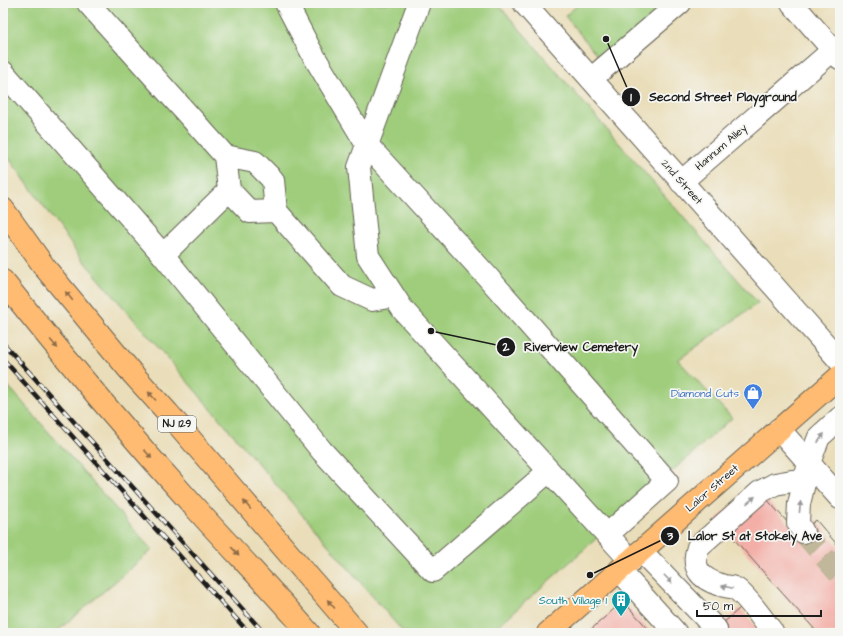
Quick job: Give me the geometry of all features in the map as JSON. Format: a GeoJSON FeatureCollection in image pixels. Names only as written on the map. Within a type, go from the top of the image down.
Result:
{"type":"FeatureCollection","features":[{"type":"Feature","properties":{"kind":"main road","name":"NJ 129"},"geometry":{"type":"LineString","coordinates":[[3,209],[46,269],[130,372],[168,413],[357,633]]}},
{"type":"Feature","properties":{"kind":"main road"},"geometry":{"type":"LineString","coordinates":[[3,281],[44,333],[127,430],[198,511],[309,633]]}},
{"type":"Feature","properties":{"kind":"main road","name":"Lalor Street"},"geometry":{"type":"LineString","coordinates":[[548,633],[840,376]]}},
{"type":"Feature","properties":{"kind":"street"},"geometry":{"type":"LineString","coordinates":[[88,3],[225,156],[230,190],[250,212],[276,211]]}},
{"type":"Feature","properties":{"kind":"street"},"geometry":{"type":"LineString","coordinates":[[286,3],[312,53],[367,145],[485,274],[667,481],[607,535]]}},
{"type":"Feature","properties":{"kind":"street"},"geometry":{"type":"LineString","coordinates":[[419,3],[359,167],[368,256],[403,310],[631,561],[716,629]]}},
{"type":"Feature","properties":{"kind":"street","name":"2nd Street"},"geometry":{"type":"LineString","coordinates":[[524,3],[840,361]]}},
{"type":"Feature","properties":{"kind":"street"},"geometry":{"type":"LineString","coordinates":[[591,79],[680,3]]}},
{"type":"Feature","properties":{"kind":"street"},"geometry":{"type":"LineString","coordinates":[[792,3],[836,54]]}},
{"type":"Feature","properties":{"kind":"street","name":"Hannum Alley"},"geometry":{"type":"LineString","coordinates":[[681,182],[836,54]]}},
{"type":"Feature","properties":{"kind":"street"},"geometry":{"type":"LineString","coordinates":[[3,72],[162,255],[322,451],[433,571],[549,471]]}},
{"type":"Feature","properties":{"kind":"street"},"geometry":{"type":"LineString","coordinates":[[225,156],[255,162],[273,180],[276,211],[342,286],[372,300],[394,296]]}},
{"type":"Feature","properties":{"kind":"street"},"geometry":{"type":"LineString","coordinates":[[162,255],[230,190]]}},
{"type":"Feature","properties":{"kind":"street"},"geometry":{"type":"LineString","coordinates":[[803,532],[798,523],[800,504],[807,473],[819,437],[840,418]]}},
{"type":"Feature","properties":{"kind":"street"},"geometry":{"type":"LineString","coordinates":[[779,429],[807,473],[840,498]]}},
{"type":"Feature","properties":{"kind":"street"},"geometry":{"type":"LineString","coordinates":[[773,633],[735,588],[707,580],[700,574],[695,565],[695,557],[698,547],[760,492],[775,484],[792,481],[807,473]]}},
{"type":"Feature","properties":{"kind":"street"},"geometry":{"type":"LineString","coordinates":[[631,561],[676,633]]}},
{"type":"Feature","properties":{"kind":"green space"},"geometry":{"type":"Polygon","coordinates":[[[3,3],[497,3],[758,303],[678,360],[732,418],[490,633],[404,633],[81,258],[3,150],[3,3]]]}},
{"type":"Feature","properties":{"kind":"green space"},"geometry":{"type":"Polygon","coordinates":[[[580,3],[665,3],[603,62],[565,16],[580,3]]]}},
{"type":"Feature","properties":{"kind":"green space"},"geometry":{"type":"Polygon","coordinates":[[[3,380],[152,550],[55,633],[3,633],[3,380]]]}},
{"type":"Feature","properties":{"kind":"building"},"geometry":{"type":"Polygon","coordinates":[[[755,486],[799,535],[816,520],[840,548],[840,633],[818,633],[716,519],[755,486]]]}},
{"type":"Feature","properties":{"kind":"building","name":"South Village 1"},"geometry":{"type":"Polygon","coordinates":[[[623,601],[652,633],[587,633],[623,601]]]}},
{"type":"Feature","properties":{"kind":"building"},"geometry":{"type":"Polygon","coordinates":[[[740,608],[762,633],[712,633],[740,608]]]}},
{"type":"Feature","properties":{"kind":"tunnel"},"geometry":{"type":"LineString","coordinates":[[803,532],[840,575]]}},
{"type":"Feature","properties":{"kind":"railway"},"geometry":{"type":"LineString","coordinates":[[3,343],[264,633]]}},
{"type":"Feature","properties":{"kind":"railway"},"geometry":{"type":"LineString","coordinates":[[3,359],[249,633]]}},
{"type":"Feature","properties":{"kind":"place","name":"Second Street Playground"},"geometry":{"type":"Point","coordinates":[606,39]}},
{"type":"Feature","properties":{"kind":"place","name":"Riverview Cemetery"},"geometry":{"type":"Point","coordinates":[431,331]}},
{"type":"Feature","properties":{"kind":"place","name":"Diamond Cuts"},"geometry":{"type":"Point","coordinates":[753,410]}},
{"type":"Feature","properties":{"kind":"place","name":"Lalor St at Stokely Ave"},"geometry":{"type":"Point","coordinates":[590,575]}},
{"type":"Feature","properties":{"kind":"place","name":"South Village 1"},"geometry":{"type":"Point","coordinates":[621,617]}}]}
